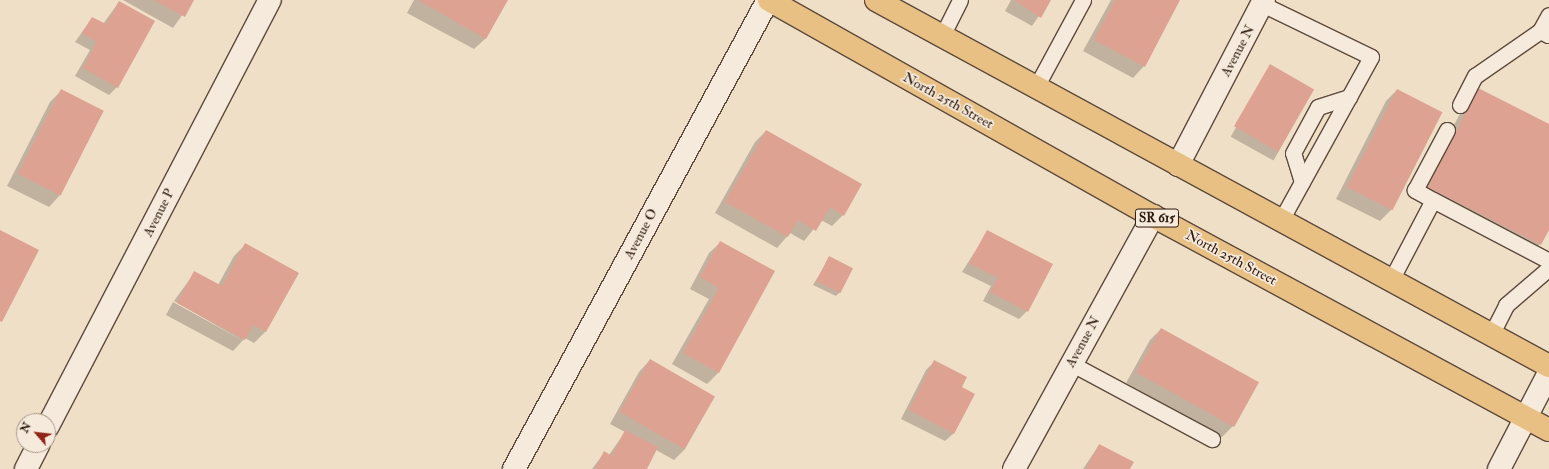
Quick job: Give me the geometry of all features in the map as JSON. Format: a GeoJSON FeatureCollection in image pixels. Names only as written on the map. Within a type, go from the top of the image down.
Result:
{"type":"FeatureCollection","features":[{"type":"Feature","properties":{"kind":"main road","name":"North 25th Street"},"geometry":{"type":"LineString","coordinates":[[769,0],[1153,216],[1549,430]]}},
{"type":"Feature","properties":{"kind":"main road"},"geometry":{"type":"LineString","coordinates":[[876,0],[1549,366]]}},
{"type":"Feature","properties":{"kind":"street","name":"Avenue P"},"geometry":{"type":"LineString","coordinates":[[55,413],[270,0]]}},
{"type":"Feature","properties":{"kind":"street","name":"Avenue O"},"geometry":{"type":"LineString","coordinates":[[514,469],[769,0]]}},
{"type":"Feature","properties":{"kind":"street","name":"Avenue N"},"geometry":{"type":"LineString","coordinates":[[1178,165],[1263,2]]}},
{"type":"Feature","properties":{"kind":"street","name":"Avenue N"},"geometry":{"type":"LineString","coordinates":[[1014,469],[1153,216]]}},
{"type":"Feature","properties":{"kind":"street"},"geometry":{"type":"LineString","coordinates":[[1499,469],[1549,373]]}},
{"type":"Feature","properties":{"kind":"street"},"geometry":{"type":"LineString","coordinates":[[26,469],[34,453]]}},
{"type":"Feature","properties":{"kind":"lane"},"geometry":{"type":"LineString","coordinates":[[942,36],[960,0]]}},
{"type":"Feature","properties":{"kind":"lane"},"geometry":{"type":"LineString","coordinates":[[1036,87],[1082,0]]}},
{"type":"Feature","properties":{"kind":"lane"},"geometry":{"type":"LineString","coordinates":[[1263,2],[1371,58],[1281,220]]}},
{"type":"Feature","properties":{"kind":"lane"},"geometry":{"type":"LineString","coordinates":[[1460,105],[1475,76],[1544,33],[1549,15]]}},
{"type":"Feature","properties":{"kind":"lane"},"geometry":{"type":"LineString","coordinates":[[1302,182],[1293,152],[1314,114],[1318,107],[1349,97]]}},
{"type":"Feature","properties":{"kind":"lane"},"geometry":{"type":"LineString","coordinates":[[1447,130],[1415,190],[1549,261]]}},
{"type":"Feature","properties":{"kind":"lane"},"geometry":{"type":"LineString","coordinates":[[1390,280],[1433,200]]}},
{"type":"Feature","properties":{"kind":"lane"},"geometry":{"type":"LineString","coordinates":[[1491,335],[1506,305],[1549,268]]}},
{"type":"Feature","properties":{"kind":"lane"},"geometry":{"type":"LineString","coordinates":[[1072,364],[1212,439]]}},
{"type":"Feature","properties":{"kind":"building"},"geometry":{"type":"Polygon","coordinates":[[[154,0],[194,0],[185,17],[154,0]]]}},
{"type":"Feature","properties":{"kind":"building"},"geometry":{"type":"Polygon","coordinates":[[[418,0],[508,0],[486,39],[418,0]]]}},
{"type":"Feature","properties":{"kind":"building"},"geometry":{"type":"Polygon","coordinates":[[[1014,0],[1051,0],[1041,18],[1014,0]]]}},
{"type":"Feature","properties":{"kind":"building"},"geometry":{"type":"Polygon","coordinates":[[[1115,0],[1180,0],[1145,67],[1094,40],[1115,0]]]}},
{"type":"Feature","properties":{"kind":"building"},"geometry":{"type":"Polygon","coordinates":[[[119,1],[155,21],[118,88],[83,68],[97,42],[82,33],[92,17],[106,24],[119,1]]]}},
{"type":"Feature","properties":{"kind":"building"},"geometry":{"type":"Polygon","coordinates":[[[1270,64],[1314,90],[1278,152],[1234,126],[1270,64]]]}},
{"type":"Feature","properties":{"kind":"building"},"geometry":{"type":"Polygon","coordinates":[[[1478,88],[1549,124],[1549,230],[1541,245],[1428,187],[1478,88]]]}},
{"type":"Feature","properties":{"kind":"building"},"geometry":{"type":"Polygon","coordinates":[[[61,89],[104,111],[61,195],[18,174],[61,89]]]}},
{"type":"Feature","properties":{"kind":"building"},"geometry":{"type":"Polygon","coordinates":[[[1397,89],[1442,112],[1393,210],[1347,187],[1397,89]]]}},
{"type":"Feature","properties":{"kind":"building"},"geometry":{"type":"Polygon","coordinates":[[[766,130],[862,184],[844,216],[830,207],[816,231],[798,220],[788,237],[725,202],[766,130]]]}},
{"type":"Feature","properties":{"kind":"building"},"geometry":{"type":"Polygon","coordinates":[[[0,230],[39,250],[2,322],[0,321],[0,230]]]}},
{"type":"Feature","properties":{"kind":"building"},"geometry":{"type":"Polygon","coordinates":[[[987,230],[1053,264],[1028,312],[990,292],[998,278],[969,263],[987,230]]]}},
{"type":"Feature","properties":{"kind":"building"},"geometry":{"type":"Polygon","coordinates":[[[720,241],[775,271],[719,373],[683,353],[719,288],[700,277],[720,241]]]}},
{"type":"Feature","properties":{"kind":"building"},"geometry":{"type":"Polygon","coordinates":[[[245,243],[299,273],[266,332],[253,325],[245,340],[177,303],[194,271],[222,286],[245,243]]]}},
{"type":"Feature","properties":{"kind":"building"},"geometry":{"type":"Polygon","coordinates":[[[829,256],[853,268],[840,293],[816,281],[829,256]]]}},
{"type":"Feature","properties":{"kind":"building"},"geometry":{"type":"Polygon","coordinates":[[[1161,328],[1259,382],[1234,427],[1136,373],[1161,328]]]}},
{"type":"Feature","properties":{"kind":"building"},"geometry":{"type":"Polygon","coordinates":[[[650,359],[715,396],[684,449],[620,412],[650,359]]]}},
{"type":"Feature","properties":{"kind":"building"},"geometry":{"type":"Polygon","coordinates":[[[934,360],[967,377],[962,387],[975,394],[954,434],[909,410],[934,360]]]}},
{"type":"Feature","properties":{"kind":"building"},"geometry":{"type":"Polygon","coordinates":[[[625,430],[658,447],[647,469],[595,469],[604,451],[612,456],[625,430]]]}},
{"type":"Feature","properties":{"kind":"building"},"geometry":{"type":"Polygon","coordinates":[[[1099,444],[1134,462],[1130,469],[1086,469],[1099,444]]]}}]}
